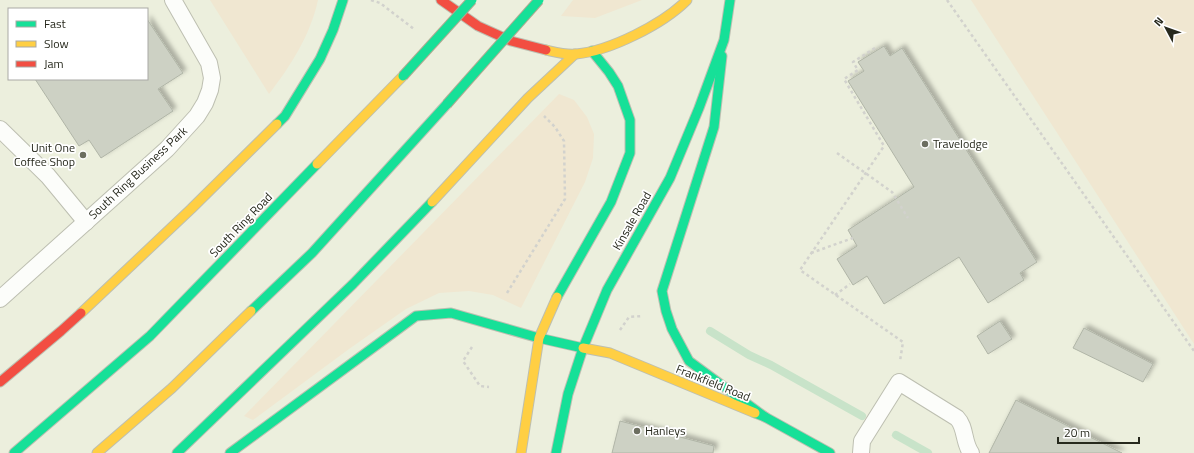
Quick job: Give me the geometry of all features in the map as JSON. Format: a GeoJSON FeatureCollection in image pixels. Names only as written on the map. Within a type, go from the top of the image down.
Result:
{"type":"FeatureCollection","features":[{"type":"Feature","properties":{"kind":"main road"},"geometry":{"type":"LineString","coordinates":[[0,382],[61,331],[191,209],[284,116],[320,59],[343,0]]}},
{"type":"Feature","properties":{"kind":"main road"},"geometry":{"type":"LineString","coordinates":[[442,0],[478,26],[511,41],[543,50],[575,54],[592,51],[631,38],[676,11],[687,0]]}},
{"type":"Feature","properties":{"kind":"main road","name":"South Ring Road"},"geometry":{"type":"LineString","coordinates":[[14,453],[150,336],[403,76],[472,0]]}},
{"type":"Feature","properties":{"kind":"main road"},"geometry":{"type":"LineString","coordinates":[[97,453],[172,388],[312,253],[540,0]]}},
{"type":"Feature","properties":{"kind":"main road","name":"Kinsale Road"},"geometry":{"type":"LineString","coordinates":[[556,453],[568,394],[583,348],[607,290],[670,178],[699,108],[724,40],[730,0]]}},
{"type":"Feature","properties":{"kind":"main road"},"geometry":{"type":"LineString","coordinates":[[724,40],[714,127],[662,291],[666,311],[672,329],[689,360],[764,417]]}},
{"type":"Feature","properties":{"kind":"main road"},"geometry":{"type":"LineString","coordinates":[[521,453],[539,338],[554,303],[611,202],[630,152],[630,120],[618,86],[592,51]]}},
{"type":"Feature","properties":{"kind":"main road"},"geometry":{"type":"LineString","coordinates":[[177,453],[353,284],[456,178],[528,98],[575,54]]}},
{"type":"Feature","properties":{"kind":"main road","name":"Frankfield Road"},"geometry":{"type":"LineString","coordinates":[[230,453],[416,316],[451,312],[539,338],[610,353],[764,417],[830,453]]}},
{"type":"Feature","properties":{"kind":"lane","name":"South Ring Business Park"},"geometry":{"type":"LineString","coordinates":[[0,299],[167,149],[197,116],[210,90],[212,78],[210,63],[173,0]]}},
{"type":"Feature","properties":{"kind":"lane"},"geometry":{"type":"LineString","coordinates":[[0,128],[48,176],[86,222]]}},
{"type":"Feature","properties":{"kind":"lane"},"geometry":{"type":"LineString","coordinates":[[861,453],[862,441],[899,382],[957,418],[961,422],[967,448],[971,453]]}},
{"type":"Feature","properties":{"kind":"path"},"geometry":{"type":"LineString","coordinates":[[371,0],[380,3],[383,6]]}},
{"type":"Feature","properties":{"kind":"path"},"geometry":{"type":"LineString","coordinates":[[947,0],[1194,351]]}},
{"type":"Feature","properties":{"kind":"path"},"geometry":{"type":"LineString","coordinates":[[875,48],[853,62],[858,70],[844,79],[884,146],[800,270],[902,342],[899,368]]}},
{"type":"Feature","properties":{"kind":"path"},"geometry":{"type":"LineString","coordinates":[[507,293],[565,199],[564,141],[555,127],[542,114]]}},
{"type":"Feature","properties":{"kind":"path"},"geometry":{"type":"LineString","coordinates":[[837,153],[892,192],[908,218]]}},
{"type":"Feature","properties":{"kind":"path"},"geometry":{"type":"LineString","coordinates":[[811,253],[853,238]]}},
{"type":"Feature","properties":{"kind":"path"},"geometry":{"type":"LineString","coordinates":[[836,295],[850,284]]}},
{"type":"Feature","properties":{"kind":"path"},"geometry":{"type":"LineString","coordinates":[[618,334],[628,317],[646,316]]}},
{"type":"Feature","properties":{"kind":"path"},"geometry":{"type":"LineString","coordinates":[[472,347],[463,361],[480,386],[489,387]]}},
{"type":"Feature","properties":{"kind":"shaded area"},"geometry":{"type":"Polygon","coordinates":[[[210,0],[318,0],[310,26],[299,50],[269,94],[210,0]]]}},
{"type":"Feature","properties":{"kind":"shaded area"},"geometry":{"type":"Polygon","coordinates":[[[573,0],[642,0],[595,18],[561,16],[573,0]]]}},
{"type":"Feature","properties":{"kind":"shaded area"},"geometry":{"type":"Polygon","coordinates":[[[971,0],[1194,0],[1194,344],[971,0]]]}},
{"type":"Feature","properties":{"kind":"shaded area"},"geometry":{"type":"Polygon","coordinates":[[[559,94],[574,100],[587,117],[594,134],[593,158],[585,182],[521,308],[493,295],[469,291],[439,293],[406,309],[253,420],[244,416],[559,94]]]}},
{"type":"Feature","properties":{"kind":"building"},"geometry":{"type":"Polygon","coordinates":[[[148,20],[183,73],[158,89],[173,111],[101,158],[89,140],[79,146],[36,80],[148,80],[148,20]]]}},
{"type":"Feature","properties":{"kind":"building","name":"Travelodge"},"geometry":{"type":"Polygon","coordinates":[[[884,46],[890,56],[902,48],[1037,262],[1020,273],[1024,280],[988,303],[959,257],[884,304],[867,276],[853,285],[837,259],[857,246],[848,230],[914,187],[848,81],[864,71],[858,62],[884,46]]]}},
{"type":"Feature","properties":{"kind":"building"},"geometry":{"type":"Polygon","coordinates":[[[1000,321],[1012,339],[988,354],[977,336],[1000,321]]]}},
{"type":"Feature","properties":{"kind":"building"},"geometry":{"type":"Polygon","coordinates":[[[1084,328],[1153,364],[1143,382],[1073,348],[1084,328]]]}},
{"type":"Feature","properties":{"kind":"building"},"geometry":{"type":"Polygon","coordinates":[[[1016,400],[1122,453],[989,453],[1016,400]]]}},
{"type":"Feature","properties":{"kind":"building","name":"Hanleys"},"geometry":{"type":"Polygon","coordinates":[[[620,421],[714,446],[713,453],[612,453],[620,421]]]}},
{"type":"Feature","properties":{"kind":"waterway"},"geometry":{"type":"LineString","coordinates":[[710,331],[749,355],[771,365],[862,416]]}},
{"type":"Feature","properties":{"kind":"waterway"},"geometry":{"type":"LineString","coordinates":[[896,435],[928,453]]}},
{"type":"Feature","properties":{"kind":"traffic: fast"},"geometry":{"type":"LineString","coordinates":[[277,124],[285,116],[320,59],[333,30],[343,0]]}},
{"type":"Feature","properties":{"kind":"traffic: fast"},"geometry":{"type":"LineString","coordinates":[[403,76],[472,0]]}},
{"type":"Feature","properties":{"kind":"traffic: fast"},"geometry":{"type":"LineString","coordinates":[[447,104],[539,0]]}},
{"type":"Feature","properties":{"kind":"traffic: fast"},"geometry":{"type":"LineString","coordinates":[[556,453],[568,394],[583,348],[607,290],[670,178],[699,108],[724,40],[730,0]]}},
{"type":"Feature","properties":{"kind":"traffic: fast"},"geometry":{"type":"LineString","coordinates":[[557,297],[611,202],[630,153],[630,120],[618,86],[592,51]]}},
{"type":"Feature","properties":{"kind":"traffic: fast"},"geometry":{"type":"LineString","coordinates":[[722,56],[714,127],[662,291],[666,311],[672,329],[689,361],[765,417]]}},
{"type":"Feature","properties":{"kind":"traffic: fast"},"geometry":{"type":"LineString","coordinates":[[251,311],[312,253],[447,104]]}},
{"type":"Feature","properties":{"kind":"traffic: fast"},"geometry":{"type":"LineString","coordinates":[[14,453],[150,336],[317,164]]}},
{"type":"Feature","properties":{"kind":"traffic: fast"},"geometry":{"type":"LineString","coordinates":[[177,453],[353,284],[432,202]]}},
{"type":"Feature","properties":{"kind":"traffic: fast"},"geometry":{"type":"LineString","coordinates":[[230,453],[416,316],[451,313],[539,338],[583,348]]}},
{"type":"Feature","properties":{"kind":"traffic: fast"},"geometry":{"type":"LineString","coordinates":[[755,413],[830,453]]}},
{"type":"Feature","properties":{"kind":"traffic: slow"},"geometry":{"type":"LineString","coordinates":[[546,50],[576,54],[604,48],[650,27],[677,9],[687,0]]}},
{"type":"Feature","properties":{"kind":"traffic: slow"},"geometry":{"type":"LineString","coordinates":[[432,202],[528,98],[575,54]]}},
{"type":"Feature","properties":{"kind":"traffic: slow"},"geometry":{"type":"LineString","coordinates":[[317,164],[403,76]]}},
{"type":"Feature","properties":{"kind":"traffic: slow"},"geometry":{"type":"LineString","coordinates":[[81,313],[191,209],[277,124]]}},
{"type":"Feature","properties":{"kind":"traffic: slow"},"geometry":{"type":"LineString","coordinates":[[521,453],[539,338],[557,297]]}},
{"type":"Feature","properties":{"kind":"traffic: slow"},"geometry":{"type":"LineString","coordinates":[[97,453],[172,388],[251,311]]}},
{"type":"Feature","properties":{"kind":"traffic: slow"},"geometry":{"type":"LineString","coordinates":[[583,348],[610,353],[755,413]]}},
{"type":"Feature","properties":{"kind":"traffic: jam"},"geometry":{"type":"LineString","coordinates":[[441,0],[478,26],[511,41],[546,50]]}},
{"type":"Feature","properties":{"kind":"traffic: jam"},"geometry":{"type":"LineString","coordinates":[[0,382],[81,313]]}},
{"type":"Feature","properties":{"kind":"place","name":"Travelodge"},"geometry":{"type":"Point","coordinates":[925,144]}},
{"type":"Feature","properties":{"kind":"place","name":"Unit One Coffee Shop"},"geometry":{"type":"Point","coordinates":[83,155]}},
{"type":"Feature","properties":{"kind":"place","name":"Hanleys"},"geometry":{"type":"Point","coordinates":[637,431]}}]}
